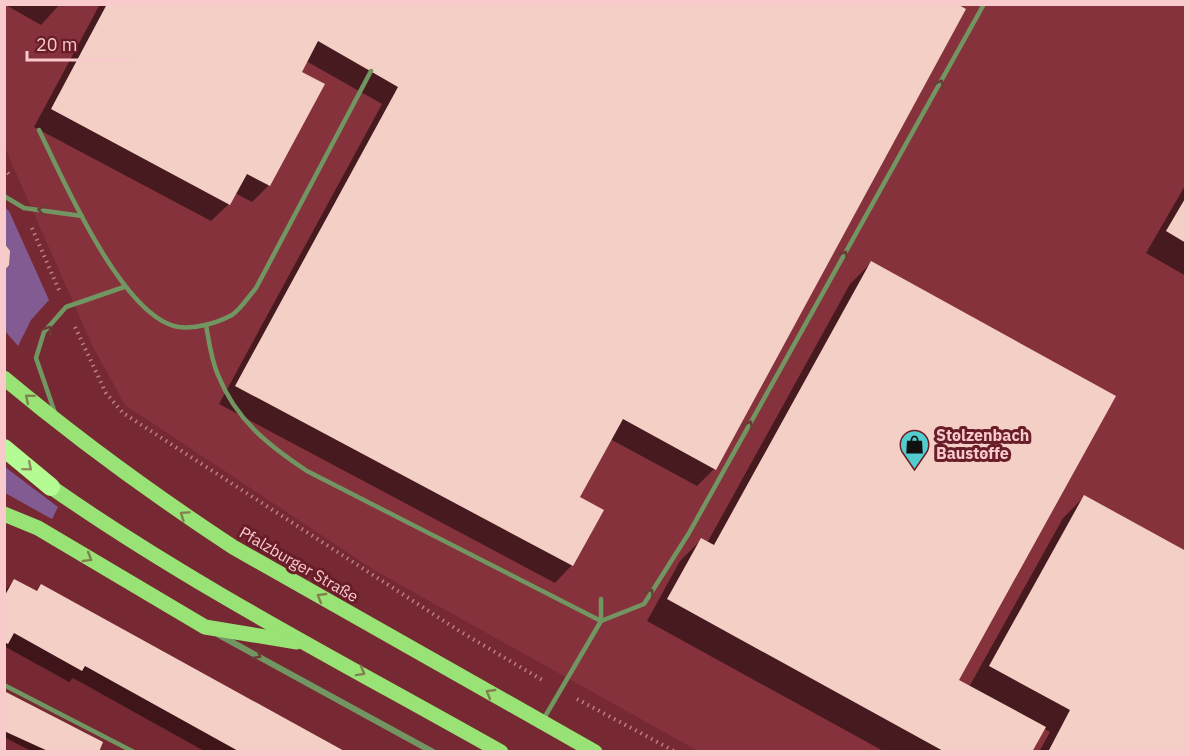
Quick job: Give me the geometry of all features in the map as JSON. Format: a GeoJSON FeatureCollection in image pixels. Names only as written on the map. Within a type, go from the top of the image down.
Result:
{"type":"FeatureCollection","features":[{"type":"Feature","properties":{"kind":"highway"},"geometry":{"type":"LineString","coordinates":[[4,448],[51,487]]}},
{"type":"Feature","properties":{"kind":"main road","name":"Pfalzburger Straße"},"geometry":{"type":"LineString","coordinates":[[4,378],[59,424],[183,514],[233,547],[595,752]]}},
{"type":"Feature","properties":{"kind":"main road"},"geometry":{"type":"LineString","coordinates":[[51,487],[122,537],[187,577],[501,752]]}},
{"type":"Feature","properties":{"kind":"main road"},"geometry":{"type":"LineString","coordinates":[[4,514],[38,528],[205,627],[309,644]]}},
{"type":"Feature","properties":{"kind":"street"},"geometry":{"type":"LineString","coordinates":[[205,627],[433,752]]}},
{"type":"Feature","properties":{"kind":"lane"},"geometry":{"type":"LineString","coordinates":[[206,325],[217,374],[238,412],[267,445],[307,471],[601,621],[644,604],[689,533],[984,4]]}},
{"type":"Feature","properties":{"kind":"lane"},"geometry":{"type":"LineString","coordinates":[[39,130],[82,216],[124,287],[151,312],[178,327],[206,325],[234,314],[256,288],[371,71]]}},
{"type":"Feature","properties":{"kind":"lane"},"geometry":{"type":"LineString","coordinates":[[4,196],[24,208],[82,216]]}},
{"type":"Feature","properties":{"kind":"lane"},"geometry":{"type":"LineString","coordinates":[[59,424],[36,358],[44,332],[66,307],[124,287]]}},
{"type":"Feature","properties":{"kind":"lane"},"geometry":{"type":"LineString","coordinates":[[541,722],[601,621],[601,599]]}},
{"type":"Feature","properties":{"kind":"lane"},"geometry":{"type":"LineString","coordinates":[[4,685],[134,752]]}},
{"type":"Feature","properties":{"kind":"path"},"geometry":{"type":"LineString","coordinates":[[4,168],[15,183],[66,307],[106,393],[123,413],[461,632],[560,691],[676,752]]}},
{"type":"Feature","properties":{"kind":"shaded area"},"geometry":{"type":"Polygon","coordinates":[[[4,5],[1185,5],[1185,751],[698,751],[374,570],[125,405],[93,347],[5,148],[4,5]]]}},
{"type":"Feature","properties":{"kind":"shaded area"},"geometry":{"type":"Polygon","coordinates":[[[4,207],[9,211],[49,300],[31,320],[18,346],[5,331],[4,207]]]}},
{"type":"Feature","properties":{"kind":"shaded area"},"geometry":{"type":"Polygon","coordinates":[[[5,467],[58,507],[52,519],[5,493],[5,467]]]}},
{"type":"Feature","properties":{"kind":"building"},"geometry":{"type":"Polygon","coordinates":[[[107,4],[957,4],[966,9],[716,470],[623,419],[580,497],[604,510],[573,566],[235,386],[398,87],[318,41],[302,72],[325,84],[270,186],[247,174],[230,205],[51,109],[107,4]]]}},
{"type":"Feature","properties":{"kind":"building"},"geometry":{"type":"Polygon","coordinates":[[[1186,197],[1186,243],[1166,231],[1186,197]]]}},
{"type":"Feature","properties":{"kind":"building"},"geometry":{"type":"Polygon","coordinates":[[[4,243],[10,251],[9,265],[4,271],[4,243]]]}},
{"type":"Feature","properties":{"kind":"building","name":"Stolzenbach Baustoffe"},"geometry":{"type":"Polygon","coordinates":[[[871,261],[1116,396],[959,680],[1046,727],[1032,752],[945,752],[667,599],[701,538],[714,545],[871,261]]]}},
{"type":"Feature","properties":{"kind":"building"},"geometry":{"type":"Polygon","coordinates":[[[1084,495],[1186,551],[1186,752],[1048,752],[1070,710],[989,666],[1084,495]]]}},
{"type":"Feature","properties":{"kind":"building"},"geometry":{"type":"Polygon","coordinates":[[[14,579],[37,591],[41,584],[346,752],[240,752],[85,666],[82,671],[14,633],[8,644],[4,642],[4,597],[14,579]]]}},
{"type":"Feature","properties":{"kind":"building"},"geometry":{"type":"Polygon","coordinates":[[[4,691],[103,742],[99,752],[50,752],[4,731],[4,691]]]}},
{"type":"Feature","properties":{"kind":"place","name":"Stolzenbach Baustoffe"},"geometry":{"type":"Point","coordinates":[915,470]}}]}
